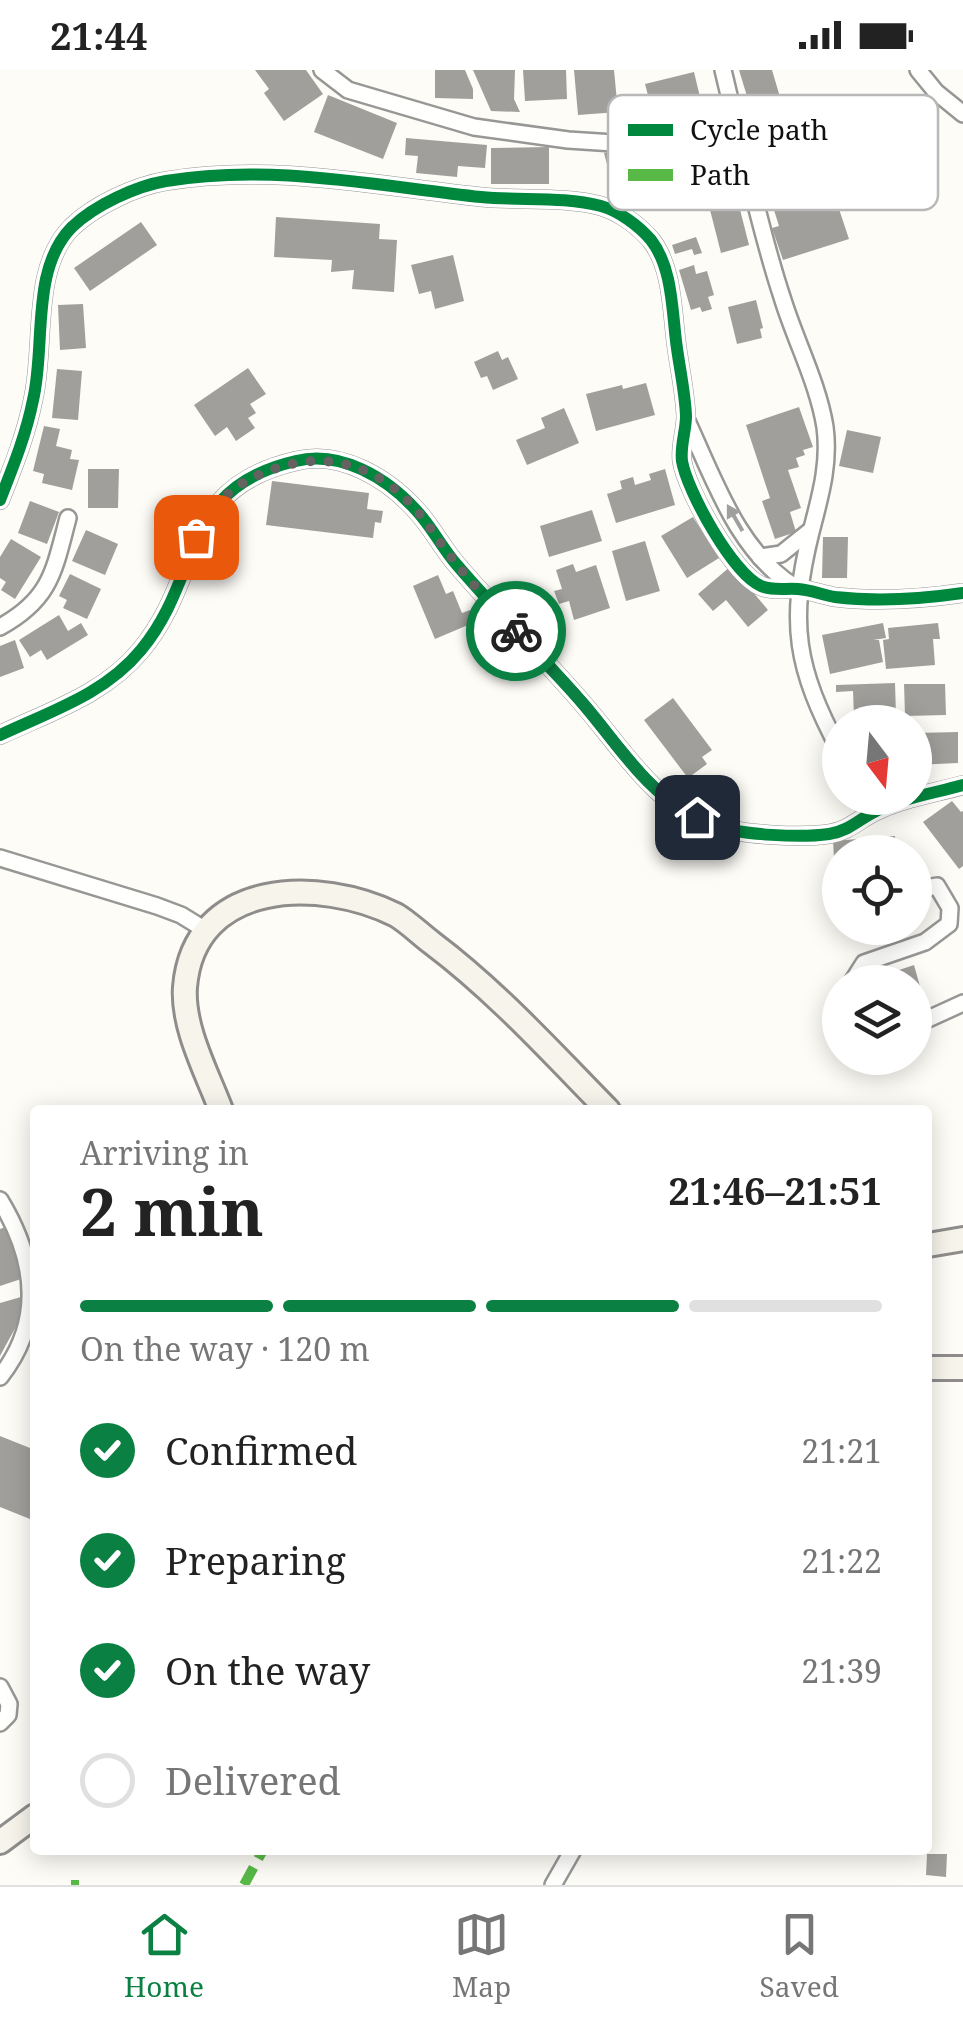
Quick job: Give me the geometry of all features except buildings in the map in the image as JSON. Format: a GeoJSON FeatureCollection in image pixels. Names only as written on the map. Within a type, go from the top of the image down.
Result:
{"type":"FeatureCollection","features":[{"type":"Feature","properties":{"kind":"street"},"geometry":{"type":"LineString","coordinates":[[322,70],[348,90],[474,127],[608,143]]}},
{"type":"Feature","properties":{"kind":"street"},"geometry":{"type":"LineString","coordinates":[[723,70],[730,95]]}},
{"type":"Feature","properties":{"kind":"street"},"geometry":{"type":"LineString","coordinates":[[918,70],[936,92],[963,114]]}},
{"type":"Feature","properties":{"kind":"street"},"geometry":{"type":"LineString","coordinates":[[0,500],[22,447],[34,396],[45,287],[55,250],[74,226],[112,200],[162,181],[276,173],[486,198],[582,202],[608,209]]}},
{"type":"Feature","properties":{"kind":"street"},"geometry":{"type":"LineString","coordinates":[[610,210],[634,224],[651,240],[665,270],[686,416],[681,458],[704,514],[738,566],[765,589],[799,589],[862,598],[963,593]]}},
{"type":"Feature","properties":{"kind":"street"},"geometry":{"type":"LineString","coordinates":[[759,210],[781,295],[824,422],[828,455],[796,616],[801,655],[822,718]]}},
{"type":"Feature","properties":{"kind":"street"},"geometry":{"type":"LineString","coordinates":[[686,416],[723,498],[760,557],[775,574],[799,589]]}},
{"type":"Feature","properties":{"kind":"street"},"geometry":{"type":"LineString","coordinates":[[0,735],[108,683],[139,653],[162,623],[207,516],[228,492],[258,474],[296,461],[328,460],[357,466],[416,510],[454,562],[584,704],[648,784],[676,808],[717,827],[800,834],[829,834],[850,828],[861,815]]}},
{"type":"Feature","properties":{"kind":"street"},"geometry":{"type":"LineString","coordinates":[[0,627],[34,605],[44,592],[68,518]]}},
{"type":"Feature","properties":{"kind":"street"},"geometry":{"type":"LineString","coordinates":[[760,557],[781,554],[811,530]]}},
{"type":"Feature","properties":{"kind":"street"},"geometry":{"type":"LineString","coordinates":[[932,791],[963,785]]}},
{"type":"Feature","properties":{"kind":"street"},"geometry":{"type":"LineString","coordinates":[[0,858],[169,910],[206,931]]}},
{"type":"Feature","properties":{"kind":"street"},"geometry":{"type":"LineString","coordinates":[[932,887],[937,886],[950,908],[949,924],[932,937]]}},
{"type":"Feature","properties":{"kind":"street"},"geometry":{"type":"LineString","coordinates":[[219,1105],[191,1031],[184,990],[190,960],[206,931],[238,904],[272,893],[311,891],[396,916],[458,962],[603,1105]]}},
{"type":"Feature","properties":{"kind":"street"},"geometry":{"type":"LineString","coordinates":[[863,965],[916,945]]}},
{"type":"Feature","properties":{"kind":"street"},"geometry":{"type":"LineString","coordinates":[[932,1018],[963,1003]]}},
{"type":"Feature","properties":{"kind":"street"},"geometry":{"type":"LineString","coordinates":[[0,1200],[23,1242],[30,1267]]}},
{"type":"Feature","properties":{"kind":"street"},"geometry":{"type":"LineString","coordinates":[[932,1244],[963,1239]]}},
{"type":"Feature","properties":{"kind":"street"},"geometry":{"type":"LineString","coordinates":[[0,1377],[21,1336],[30,1304]]}},
{"type":"Feature","properties":{"kind":"street"},"geometry":{"type":"LineString","coordinates":[[932,1354],[963,1354]]}},
{"type":"Feature","properties":{"kind":"street"},"geometry":{"type":"LineString","coordinates":[[932,1368],[963,1368]]}},
{"type":"Feature","properties":{"kind":"street"},"geometry":{"type":"LineString","coordinates":[[0,1687],[9,1704],[8,1715],[0,1723]]}},
{"type":"Feature","properties":{"kind":"street"},"geometry":{"type":"LineString","coordinates":[[0,1842],[30,1820]]}},
{"type":"Feature","properties":{"kind":"street"},"geometry":{"type":"LineString","coordinates":[[553,1885],[570,1855]]}},
{"type":"Feature","properties":{"kind":"marked path"},"geometry":{"type":"LineString","coordinates":[[244,1885],[260,1855]]}},
{"type":"Feature","properties":{"kind":"marked path"},"geometry":{"type":"LineString","coordinates":[[71,1885],[79,1885]]}},
{"type":"Feature","properties":{"kind":"cycle path"},"geometry":{"type":"LineString","coordinates":[[0,500],[33,400],[50,264],[72,227],[116,198],[166,181],[245,174],[324,178],[481,197],[572,201],[608,209]]}},
{"type":"Feature","properties":{"kind":"cycle path"},"geometry":{"type":"LineString","coordinates":[[610,210],[635,224],[651,240],[663,263],[670,288],[684,397],[682,461],[702,511],[738,566],[761,586],[851,599],[963,593]]}},
{"type":"Feature","properties":{"kind":"cycle path"},"geometry":{"type":"LineString","coordinates":[[0,735],[76,700],[127,665],[161,621],[198,537],[231,491],[258,474],[313,459],[362,469],[404,498],[457,565],[642,775],[694,817],[756,834],[829,834],[897,803],[963,785]]}},
{"type":"Feature","properties":{"kind":"way so far"},"geometry":{"type":"LineString","coordinates":[[196,537],[220,498],[258,474],[313,459],[357,466],[416,510],[454,562],[516,631]]}},
{"type":"Feature","properties":{"kind":"route"},"geometry":{"type":"LineString","coordinates":[[516,631],[584,704],[648,784],[676,808],[697,817]]}}]}
